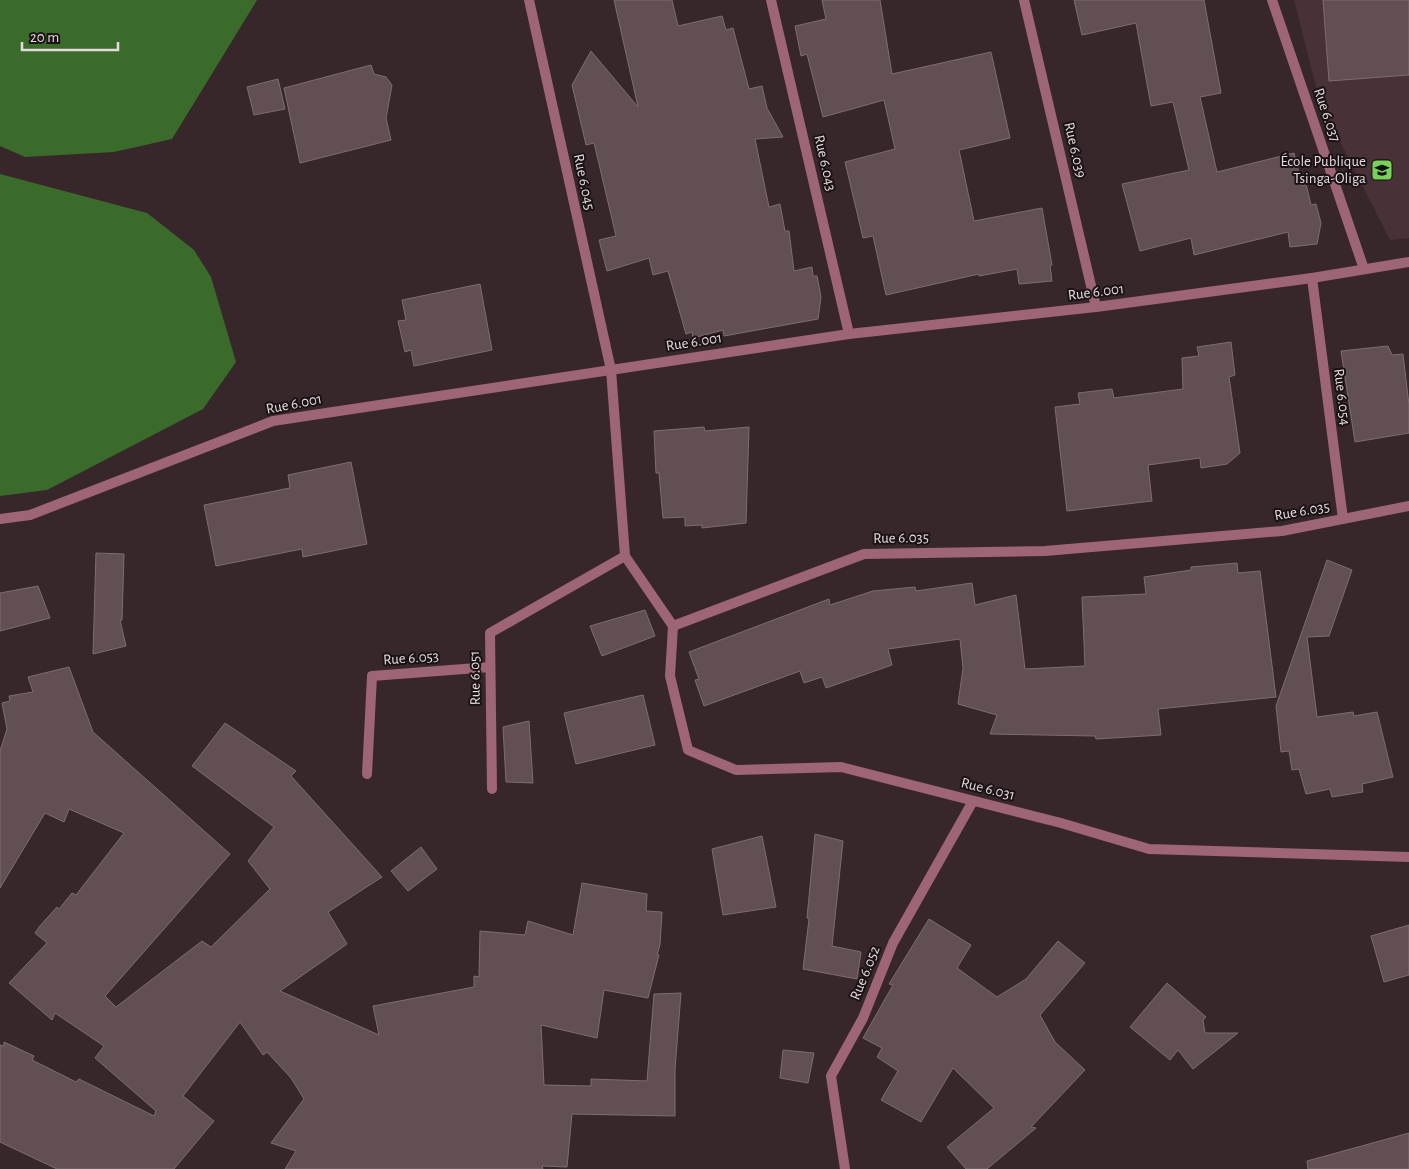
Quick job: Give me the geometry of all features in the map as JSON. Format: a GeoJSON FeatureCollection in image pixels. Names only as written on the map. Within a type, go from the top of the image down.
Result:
{"type":"FeatureCollection","features":[{"type":"Feature","properties":{"kind":"street","name":"Rue 6.045"},"geometry":{"type":"LineString","coordinates":[[529,0],[611,370]]}},
{"type":"Feature","properties":{"kind":"street","name":"Rue 6.043"},"geometry":{"type":"LineString","coordinates":[[771,0],[849,334]]}},
{"type":"Feature","properties":{"kind":"street","name":"Rue 6.039"},"geometry":{"type":"LineString","coordinates":[[1024,0],[1096,307]]}},
{"type":"Feature","properties":{"kind":"street","name":"Rue 6.037"},"geometry":{"type":"LineString","coordinates":[[1272,0],[1364,269]]}},
{"type":"Feature","properties":{"kind":"street","name":"Rue 6.001"},"geometry":{"type":"LineString","coordinates":[[0,519],[30,515],[273,421],[849,334],[1096,307],[1312,278],[1409,262]]}},
{"type":"Feature","properties":{"kind":"street","name":"Rue 6.054"},"geometry":{"type":"LineString","coordinates":[[1312,278],[1343,519]]}},
{"type":"Feature","properties":{"kind":"street"},"geometry":{"type":"LineString","coordinates":[[611,370],[625,556],[673,626]]}},
{"type":"Feature","properties":{"kind":"street","name":"Rue 6.035"},"geometry":{"type":"LineString","coordinates":[[673,626],[864,554],[1045,551],[1282,531],[1409,506]]}},
{"type":"Feature","properties":{"kind":"street","name":"Rue 6.051"},"geometry":{"type":"LineString","coordinates":[[492,789],[490,633],[625,556]]}},
{"type":"Feature","properties":{"kind":"street","name":"Rue 6.031"},"geometry":{"type":"LineString","coordinates":[[673,626],[670,676],[688,750],[736,770],[841,767],[1061,823],[1149,849],[1409,857]]}},
{"type":"Feature","properties":{"kind":"street","name":"Rue 6.053"},"geometry":{"type":"LineString","coordinates":[[367,774],[372,676],[490,667]]}},
{"type":"Feature","properties":{"kind":"street","name":"Rue 6.052"},"geometry":{"type":"LineString","coordinates":[[845,1169],[831,1076],[863,1018],[893,943],[974,801]]}},
{"type":"Feature","properties":{"kind":"shaded area","name":"École Publique Tsinga-Oliga"},"geometry":{"type":"Polygon","coordinates":[[[1294,0],[1409,0],[1409,238],[1390,240],[1320,102],[1294,0]]]}},
{"type":"Feature","properties":{"kind":"green space"},"geometry":{"type":"Polygon","coordinates":[[[0,0],[257,0],[172,139],[114,152],[25,157],[0,146],[0,0]]]}},
{"type":"Feature","properties":{"kind":"green space"},"geometry":{"type":"Polygon","coordinates":[[[0,174],[147,213],[194,250],[211,277],[236,362],[203,409],[47,490],[0,496],[0,174]]]}},
{"type":"Feature","properties":{"kind":"building"},"geometry":{"type":"Polygon","coordinates":[[[614,0],[672,0],[678,26],[722,16],[726,30],[733,28],[749,89],[762,86],[767,108],[783,137],[755,139],[769,207],[780,204],[785,231],[789,231],[794,271],[812,267],[813,276],[817,276],[821,297],[818,319],[724,336],[723,330],[693,338],[692,332],[686,334],[668,271],[653,275],[649,258],[607,271],[599,240],[616,236],[594,143],[586,145],[572,85],[591,51],[638,107],[614,0]]]}},
{"type":"Feature","properties":{"kind":"building"},"geometry":{"type":"Polygon","coordinates":[[[822,0],[880,0],[892,74],[991,52],[1010,138],[959,150],[974,221],[1042,208],[1052,265],[1050,266],[1052,281],[1019,284],[1017,269],[979,276],[979,274],[886,295],[873,236],[863,238],[845,162],[895,149],[884,100],[823,117],[807,54],[801,56],[795,26],[826,19],[822,0]]]}},
{"type":"Feature","properties":{"kind":"building"},"geometry":{"type":"Polygon","coordinates":[[[1074,0],[1204,0],[1221,93],[1200,97],[1217,172],[1294,153],[1302,186],[1306,184],[1311,205],[1316,204],[1321,223],[1317,244],[1290,247],[1288,232],[1194,255],[1191,238],[1140,251],[1122,184],[1189,170],[1173,102],[1151,106],[1136,23],[1082,35],[1074,0]]]}},
{"type":"Feature","properties":{"kind":"building"},"geometry":{"type":"Polygon","coordinates":[[[1323,0],[1409,0],[1409,75],[1329,81],[1323,0]]]}},
{"type":"Feature","properties":{"kind":"building"},"geometry":{"type":"Polygon","coordinates":[[[371,65],[374,74],[386,77],[392,85],[386,118],[391,140],[300,163],[284,88],[371,65]]]}},
{"type":"Feature","properties":{"kind":"building"},"geometry":{"type":"Polygon","coordinates":[[[278,79],[285,109],[254,115],[247,87],[278,79]]]}},
{"type":"Feature","properties":{"kind":"building"},"geometry":{"type":"Polygon","coordinates":[[[480,284],[492,350],[414,366],[411,350],[405,352],[398,321],[406,320],[402,300],[480,284]]]}},
{"type":"Feature","properties":{"kind":"building"},"geometry":{"type":"Polygon","coordinates":[[[1231,342],[1235,375],[1229,377],[1240,453],[1227,464],[1201,468],[1200,458],[1148,465],[1152,501],[1067,511],[1055,407],[1080,404],[1078,393],[1112,389],[1114,398],[1183,389],[1182,358],[1199,356],[1197,347],[1231,342]]]}},
{"type":"Feature","properties":{"kind":"building"},"geometry":{"type":"Polygon","coordinates":[[[1388,346],[1392,355],[1403,354],[1409,405],[1409,433],[1355,442],[1341,351],[1388,346]]]}},
{"type":"Feature","properties":{"kind":"building"},"geometry":{"type":"Polygon","coordinates":[[[704,427],[705,431],[749,427],[746,523],[702,528],[702,525],[685,526],[685,517],[663,518],[659,473],[656,473],[654,431],[704,427]]]}},
{"type":"Feature","properties":{"kind":"building"},"geometry":{"type":"Polygon","coordinates":[[[351,462],[367,544],[303,557],[302,549],[216,566],[204,505],[290,488],[288,475],[351,462]]]}},
{"type":"Feature","properties":{"kind":"building"},"geometry":{"type":"Polygon","coordinates":[[[96,553],[124,554],[122,620],[120,620],[126,646],[93,654],[96,553]]]}},
{"type":"Feature","properties":{"kind":"building"},"geometry":{"type":"Polygon","coordinates":[[[1327,560],[1352,570],[1329,636],[1307,637],[1317,717],[1353,712],[1354,716],[1377,712],[1393,777],[1362,784],[1363,792],[1332,797],[1330,789],[1306,794],[1299,769],[1292,770],[1289,751],[1281,752],[1276,706],[1327,560]]]}},
{"type":"Feature","properties":{"kind":"building"},"geometry":{"type":"Polygon","coordinates":[[[1237,563],[1238,573],[1260,571],[1276,697],[1158,709],[1161,735],[1096,739],[1095,736],[990,734],[997,715],[958,704],[963,668],[960,639],[888,649],[892,665],[826,688],[822,677],[804,683],[800,671],[704,706],[695,680],[699,679],[689,652],[829,599],[830,605],[873,591],[915,587],[916,591],[972,583],[975,605],[1016,595],[1025,669],[1085,666],[1082,597],[1146,594],[1144,577],[1191,570],[1191,567],[1237,563]]]}},
{"type":"Feature","properties":{"kind":"building"},"geometry":{"type":"Polygon","coordinates":[[[38,586],[50,618],[0,631],[0,593],[38,586]]]}},
{"type":"Feature","properties":{"kind":"building"},"geometry":{"type":"Polygon","coordinates":[[[645,610],[655,636],[602,656],[590,626],[645,610]]]}},
{"type":"Feature","properties":{"kind":"building"},"geometry":{"type":"Polygon","coordinates":[[[69,667],[93,732],[230,854],[105,996],[116,1007],[202,941],[211,947],[270,889],[248,861],[274,827],[192,766],[225,723],[296,771],[291,776],[382,877],[328,912],[347,944],[280,991],[379,1035],[373,1006],[474,987],[474,976],[479,977],[480,931],[525,935],[528,921],[573,935],[582,883],[647,894],[646,911],[662,912],[660,945],[657,955],[659,955],[648,998],[604,990],[597,1038],[541,1025],[544,1085],[591,1086],[591,1079],[647,1081],[654,994],[681,993],[675,1069],[675,1116],[572,1114],[567,1167],[542,1166],[543,1169],[285,1169],[296,1151],[271,1143],[304,1099],[291,1078],[267,1052],[263,1055],[240,1022],[183,1096],[214,1121],[174,1169],[57,1169],[0,1142],[0,1045],[4,1046],[4,1042],[34,1056],[32,1060],[76,1082],[79,1079],[154,1116],[156,1111],[95,1058],[104,1046],[55,1013],[52,1020],[9,983],[47,943],[35,933],[39,927],[57,907],[59,909],[72,893],[76,895],[124,833],[69,809],[64,822],[45,813],[0,888],[0,751],[7,729],[2,703],[10,701],[9,696],[33,692],[28,677],[69,667]]]}},
{"type":"Feature","properties":{"kind":"building"},"geometry":{"type":"Polygon","coordinates":[[[643,695],[655,745],[576,764],[564,713],[643,695]]]}},
{"type":"Feature","properties":{"kind":"building"},"geometry":{"type":"Polygon","coordinates":[[[529,721],[533,783],[506,782],[503,727],[529,721]]]}},
{"type":"Feature","properties":{"kind":"building"},"geometry":{"type":"Polygon","coordinates":[[[815,834],[843,841],[832,946],[861,952],[857,979],[803,969],[809,919],[807,918],[815,834]]]}},
{"type":"Feature","properties":{"kind":"building"},"geometry":{"type":"Polygon","coordinates":[[[762,836],[776,907],[723,915],[712,849],[762,836]]]}},
{"type":"Feature","properties":{"kind":"building"},"geometry":{"type":"Polygon","coordinates":[[[421,847],[437,869],[408,891],[391,871],[421,847]]]}},
{"type":"Feature","properties":{"kind":"building"},"geometry":{"type":"Polygon","coordinates":[[[929,919],[971,945],[957,968],[997,997],[1026,979],[1058,941],[1085,963],[1040,1015],[1055,1042],[1085,1070],[1031,1127],[1036,1128],[987,1169],[966,1169],[947,1147],[994,1108],[953,1068],[921,1122],[881,1100],[898,1071],[877,1057],[882,1048],[863,1038],[893,985],[889,984],[929,919]]]}},
{"type":"Feature","properties":{"kind":"building"},"geometry":{"type":"Polygon","coordinates":[[[1409,925],[1409,975],[1384,982],[1371,936],[1409,925]]]}},
{"type":"Feature","properties":{"kind":"building"},"geometry":{"type":"Polygon","coordinates":[[[1167,983],[1206,1017],[1203,1020],[1205,1033],[1238,1033],[1193,1069],[1178,1050],[1170,1060],[1130,1027],[1167,983]]]}},
{"type":"Feature","properties":{"kind":"building"},"geometry":{"type":"Polygon","coordinates":[[[783,1050],[814,1053],[808,1083],[780,1078],[783,1050]]]}},
{"type":"Feature","properties":{"kind":"building"},"geometry":{"type":"Polygon","coordinates":[[[1409,1133],[1409,1169],[1308,1169],[1307,1161],[1409,1133]]]}},
{"type":"Feature","properties":{"kind":"place","name":"École Publique Tsinga-Oliga"},"geometry":{"type":"Point","coordinates":[1382,170]}}]}
